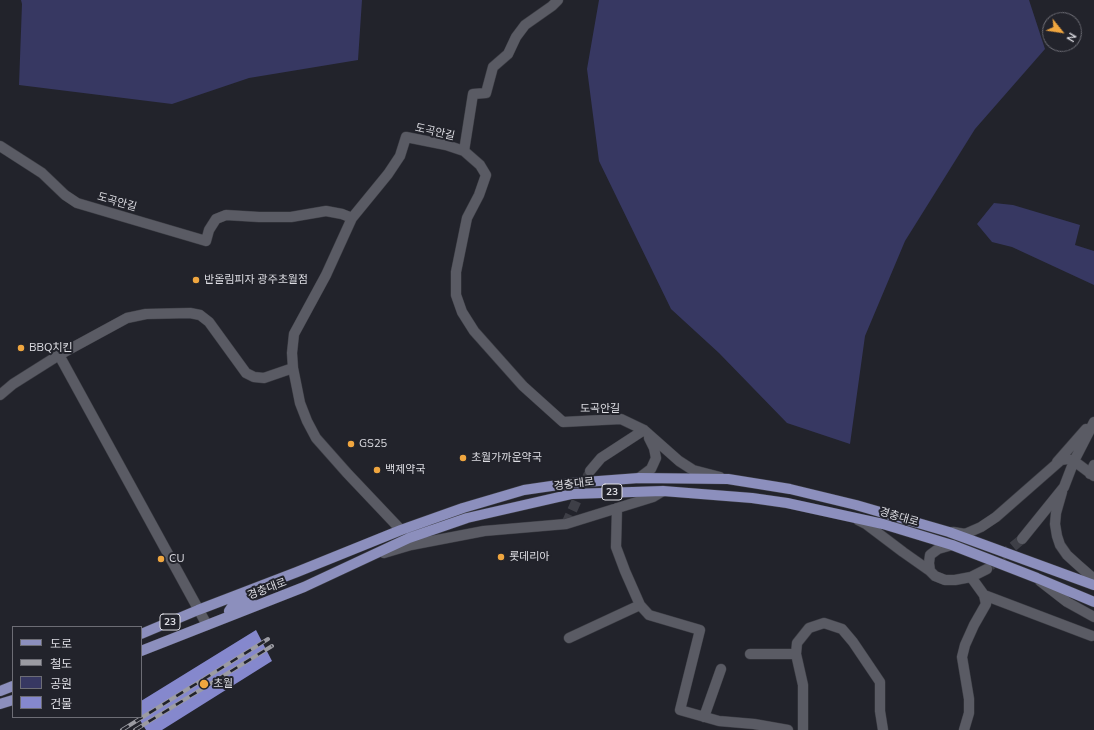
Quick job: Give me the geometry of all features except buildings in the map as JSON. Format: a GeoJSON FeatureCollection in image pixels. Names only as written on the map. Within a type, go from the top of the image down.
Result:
{"type":"FeatureCollection","features":[{"type":"Feature","properties":{"kind":"main road","name":"경충대로"},"geometry":{"type":"LineString","coordinates":[[142,634],[401,530],[463,508],[524,490],[572,483],[639,478],[728,480],[790,489],[849,503],[949,532],[1094,585]]}},
{"type":"Feature","properties":{"kind":"main road","name":"경충대로"},"geometry":{"type":"LineString","coordinates":[[142,651],[304,587],[409,538],[467,518],[572,494],[663,490],[752,498],[787,503],[883,524],[952,545],[1094,602]]}},
{"type":"Feature","properties":{"kind":"main road"},"geometry":{"type":"LineString","coordinates":[[230,616],[229,611],[231,608],[236,604],[251,598],[259,587]]}},
{"type":"Feature","properties":{"kind":"main road"},"geometry":{"type":"LineString","coordinates":[[0,691],[12,686]]}},
{"type":"Feature","properties":{"kind":"main road"},"geometry":{"type":"LineString","coordinates":[[0,704],[12,700]]}},
{"type":"Feature","properties":{"kind":"street"},"geometry":{"type":"LineString","coordinates":[[464,151],[473,94],[486,92],[493,67],[508,54],[516,37],[525,25],[558,0]]}},
{"type":"Feature","properties":{"kind":"street","name":"도곡안길"},"geometry":{"type":"LineString","coordinates":[[0,146],[42,173],[65,195],[77,203],[206,241],[209,230],[216,219],[226,215],[291,217],[326,211],[342,214],[352,218],[388,174],[400,156],[406,138],[446,145],[464,151],[480,165],[486,175],[467,218],[456,272],[456,295],[462,312],[474,331],[523,386],[563,422],[621,419],[644,430],[679,461],[693,470],[728,480]]}},
{"type":"Feature","properties":{"kind":"street"},"geometry":{"type":"LineString","coordinates":[[352,218],[326,276],[294,334],[292,353],[293,368],[300,403],[316,438],[347,474],[401,530]]}},
{"type":"Feature","properties":{"kind":"street"},"geometry":{"type":"LineString","coordinates":[[0,395],[13,384],[59,355],[127,318],[146,314],[190,313],[200,315],[209,322],[246,373],[254,377],[264,378],[293,368]]}},
{"type":"Feature","properties":{"kind":"street"},"geometry":{"type":"LineString","coordinates":[[59,355],[207,625]]}},
{"type":"Feature","properties":{"kind":"street"},"geometry":{"type":"LineString","coordinates":[[949,532],[965,534],[981,527],[996,517],[1057,463],[1094,418]]}},
{"type":"Feature","properties":{"kind":"street"},"geometry":{"type":"LineString","coordinates":[[1094,422],[1074,461],[1064,487],[1056,513],[1055,524],[1060,545],[1067,555],[1094,579]]}},
{"type":"Feature","properties":{"kind":"street"},"geometry":{"type":"LineString","coordinates":[[590,471],[601,458],[644,430],[654,448],[656,458],[651,469],[639,478]]}},
{"type":"Feature","properties":{"kind":"street"},"geometry":{"type":"LineString","coordinates":[[1057,463],[1061,460],[1067,459],[1074,461],[1093,472]]}},
{"type":"Feature","properties":{"kind":"street"},"geometry":{"type":"LineString","coordinates":[[1022,539],[1064,487]]}},
{"type":"Feature","properties":{"kind":"street"},"geometry":{"type":"LineString","coordinates":[[367,558],[411,545],[484,531],[566,524],[653,497],[663,490]]}},
{"type":"Feature","properties":{"kind":"street"},"geometry":{"type":"LineString","coordinates":[[616,508],[616,547],[640,605],[649,616],[700,630],[680,710],[719,721],[754,724],[788,730]]}},
{"type":"Feature","properties":{"kind":"street"},"geometry":{"type":"LineString","coordinates":[[853,517],[866,524],[935,576],[945,580],[971,577],[986,569]]}},
{"type":"Feature","properties":{"kind":"street"},"geometry":{"type":"LineString","coordinates":[[930,571],[930,555],[938,549],[952,545]]}},
{"type":"Feature","properties":{"kind":"street"},"geometry":{"type":"LineString","coordinates":[[964,730],[969,713],[969,699],[962,657],[965,645],[974,625],[986,604],[984,595],[971,577]]}},
{"type":"Feature","properties":{"kind":"street"},"geometry":{"type":"LineString","coordinates":[[1036,578],[1067,602],[1094,617]]}},
{"type":"Feature","properties":{"kind":"street"},"geometry":{"type":"LineString","coordinates":[[984,595],[1092,636]]}},
{"type":"Feature","properties":{"kind":"street"},"geometry":{"type":"LineString","coordinates":[[569,638],[640,605]]}},
{"type":"Feature","properties":{"kind":"street"},"geometry":{"type":"LineString","coordinates":[[803,730],[803,685],[796,654],[797,642],[810,628],[824,623],[842,629],[853,642],[880,682],[880,711],[883,730]]}},
{"type":"Feature","properties":{"kind":"street"},"geometry":{"type":"LineString","coordinates":[[750,654],[796,654]]}},
{"type":"Feature","properties":{"kind":"street"},"geometry":{"type":"LineString","coordinates":[[704,717],[721,669]]}},
{"type":"Feature","properties":{"kind":"green space"},"geometry":{"type":"Polygon","coordinates":[[[21,0],[362,0],[358,60],[249,78],[172,104],[19,85],[21,0]]]}},
{"type":"Feature","properties":{"kind":"green space"},"geometry":{"type":"Polygon","coordinates":[[[599,0],[1029,0],[1042,40],[1042,52],[975,129],[905,241],[865,336],[850,444],[787,423],[719,353],[671,309],[599,161],[587,69],[599,0]]]}},
{"type":"Feature","properties":{"kind":"green space"},"geometry":{"type":"Polygon","coordinates":[[[994,203],[1013,205],[1080,225],[1075,245],[1094,251],[1094,285],[1012,247],[992,242],[977,224],[994,203]]]}},
{"type":"Feature","properties":{"kind":"tunnel"},"geometry":{"type":"LineString","coordinates":[[566,524],[590,471]]}},
{"type":"Feature","properties":{"kind":"tunnel"},"geometry":{"type":"LineString","coordinates":[[990,566],[1022,539]]}},
{"type":"Feature","properties":{"kind":"railway"},"geometry":{"type":"LineString","coordinates":[[142,718],[268,639]]}},
{"type":"Feature","properties":{"kind":"railway"},"geometry":{"type":"LineString","coordinates":[[135,730],[272,646]]}},
{"type":"Feature","properties":{"kind":"railway"},"geometry":{"type":"LineString","coordinates":[[122,730],[141,718]]}},
{"type":"Feature","properties":{"kind":"place","name":"반올림피자 광주초월점"},"geometry":{"type":"Point","coordinates":[196,280]}},
{"type":"Feature","properties":{"kind":"place","name":"BBQ치킨"},"geometry":{"type":"Point","coordinates":[21,348]}},
{"type":"Feature","properties":{"kind":"place","name":"GS25"},"geometry":{"type":"Point","coordinates":[351,444]}},
{"type":"Feature","properties":{"kind":"place","name":"초월가까운약국"},"geometry":{"type":"Point","coordinates":[463,458]}},
{"type":"Feature","properties":{"kind":"place","name":"백제약국"},"geometry":{"type":"Point","coordinates":[377,470]}},
{"type":"Feature","properties":{"kind":"place","name":"롯데리아"},"geometry":{"type":"Point","coordinates":[501,557]}},
{"type":"Feature","properties":{"kind":"place","name":"CU"},"geometry":{"type":"Point","coordinates":[161,559]}},
{"type":"Feature","properties":{"kind":"place","name":"초월"},"geometry":{"type":"Point","coordinates":[204,684]}}]}
